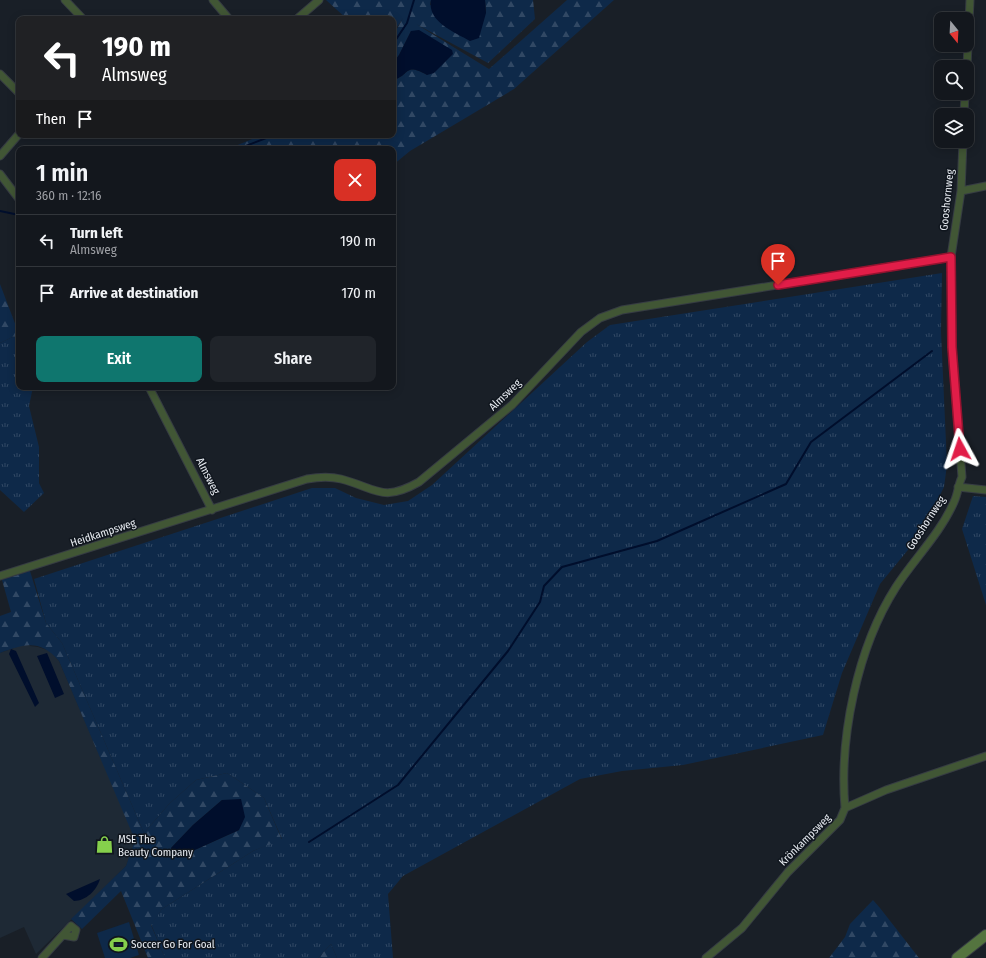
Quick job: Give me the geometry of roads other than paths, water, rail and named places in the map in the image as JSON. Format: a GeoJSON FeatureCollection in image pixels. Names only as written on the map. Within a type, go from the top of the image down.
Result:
{"type":"FeatureCollection","features":[{"type":"Feature","properties":{"kind":"main road"},"geometry":{"type":"LineString","coordinates":[[957,958],[986,936]]}},
{"type":"Feature","properties":{"kind":"street"},"geometry":{"type":"LineString","coordinates":[[65,0],[80,16]]}},
{"type":"Feature","properties":{"kind":"street"},"geometry":{"type":"LineString","coordinates":[[213,0],[226,16]]}},
{"type":"Feature","properties":{"kind":"street"},"geometry":{"type":"LineString","coordinates":[[300,16],[319,0]]}},
{"type":"Feature","properties":{"kind":"street"},"geometry":{"type":"LineString","coordinates":[[967,60],[970,0]]}},
{"type":"Feature","properties":{"kind":"street"},"geometry":{"type":"LineString","coordinates":[[0,74],[16,90]]}},
{"type":"Feature","properties":{"kind":"street"},"geometry":{"type":"LineString","coordinates":[[0,156],[16,137]]}},
{"type":"Feature","properties":{"kind":"street","name":"Gooshornweg"},"geometry":{"type":"LineString","coordinates":[[845,808],[844,784],[846,745],[856,682],[875,630],[896,588],[940,527],[955,501],[962,477],[952,347],[951,257],[960,191],[963,148]]}},
{"type":"Feature","properties":{"kind":"street"},"geometry":{"type":"LineString","coordinates":[[0,174],[16,194]]}},
{"type":"Feature","properties":{"kind":"street"},"geometry":{"type":"LineString","coordinates":[[960,191],[986,186]]}},
{"type":"Feature","properties":{"kind":"street","name":"Almsweg"},"geometry":{"type":"LineString","coordinates":[[151,390],[212,510],[307,479],[324,476],[340,479],[374,492],[392,493],[405,490],[419,482],[512,405],[581,332],[600,318],[622,310],[951,257]]}},
{"type":"Feature","properties":{"kind":"street"},"geometry":{"type":"LineString","coordinates":[[958,487],[986,490]]}},
{"type":"Feature","properties":{"kind":"street","name":"Heidkampsweg"},"geometry":{"type":"LineString","coordinates":[[0,576],[212,510]]}},
{"type":"Feature","properties":{"kind":"street"},"geometry":{"type":"LineString","coordinates":[[845,808],[886,790],[986,756]]}},
{"type":"Feature","properties":{"kind":"street","name":"Krönkampsweg"},"geometry":{"type":"LineString","coordinates":[[706,958],[742,928],[788,872],[840,820],[845,808]]}},
{"type":"Feature","properties":{"kind":"street"},"geometry":{"type":"LineString","coordinates":[[42,958],[63,935]]}},
{"type":"Feature","properties":{"kind":"waterway"},"geometry":{"type":"LineString","coordinates":[[396,40],[407,23],[414,0]]}},
{"type":"Feature","properties":{"kind":"waterway"},"geometry":{"type":"LineString","coordinates":[[246,146],[266,138]]}},
{"type":"Feature","properties":{"kind":"waterway"},"geometry":{"type":"LineString","coordinates":[[0,211],[16,214]]}},
{"type":"Feature","properties":{"kind":"waterway"},"geometry":{"type":"LineString","coordinates":[[309,842],[398,785],[508,651],[540,602],[544,586],[562,567],[657,541],[786,484],[811,442],[932,351]]}},
{"type":"Feature","properties":{"kind":"place","name":"MSE The Beauty Company"},"geometry":{"type":"Point","coordinates":[105,845]}},
{"type":"Feature","properties":{"kind":"place","name":"Soccer Go For Goal"},"geometry":{"type":"Point","coordinates":[118,944]}}]}
